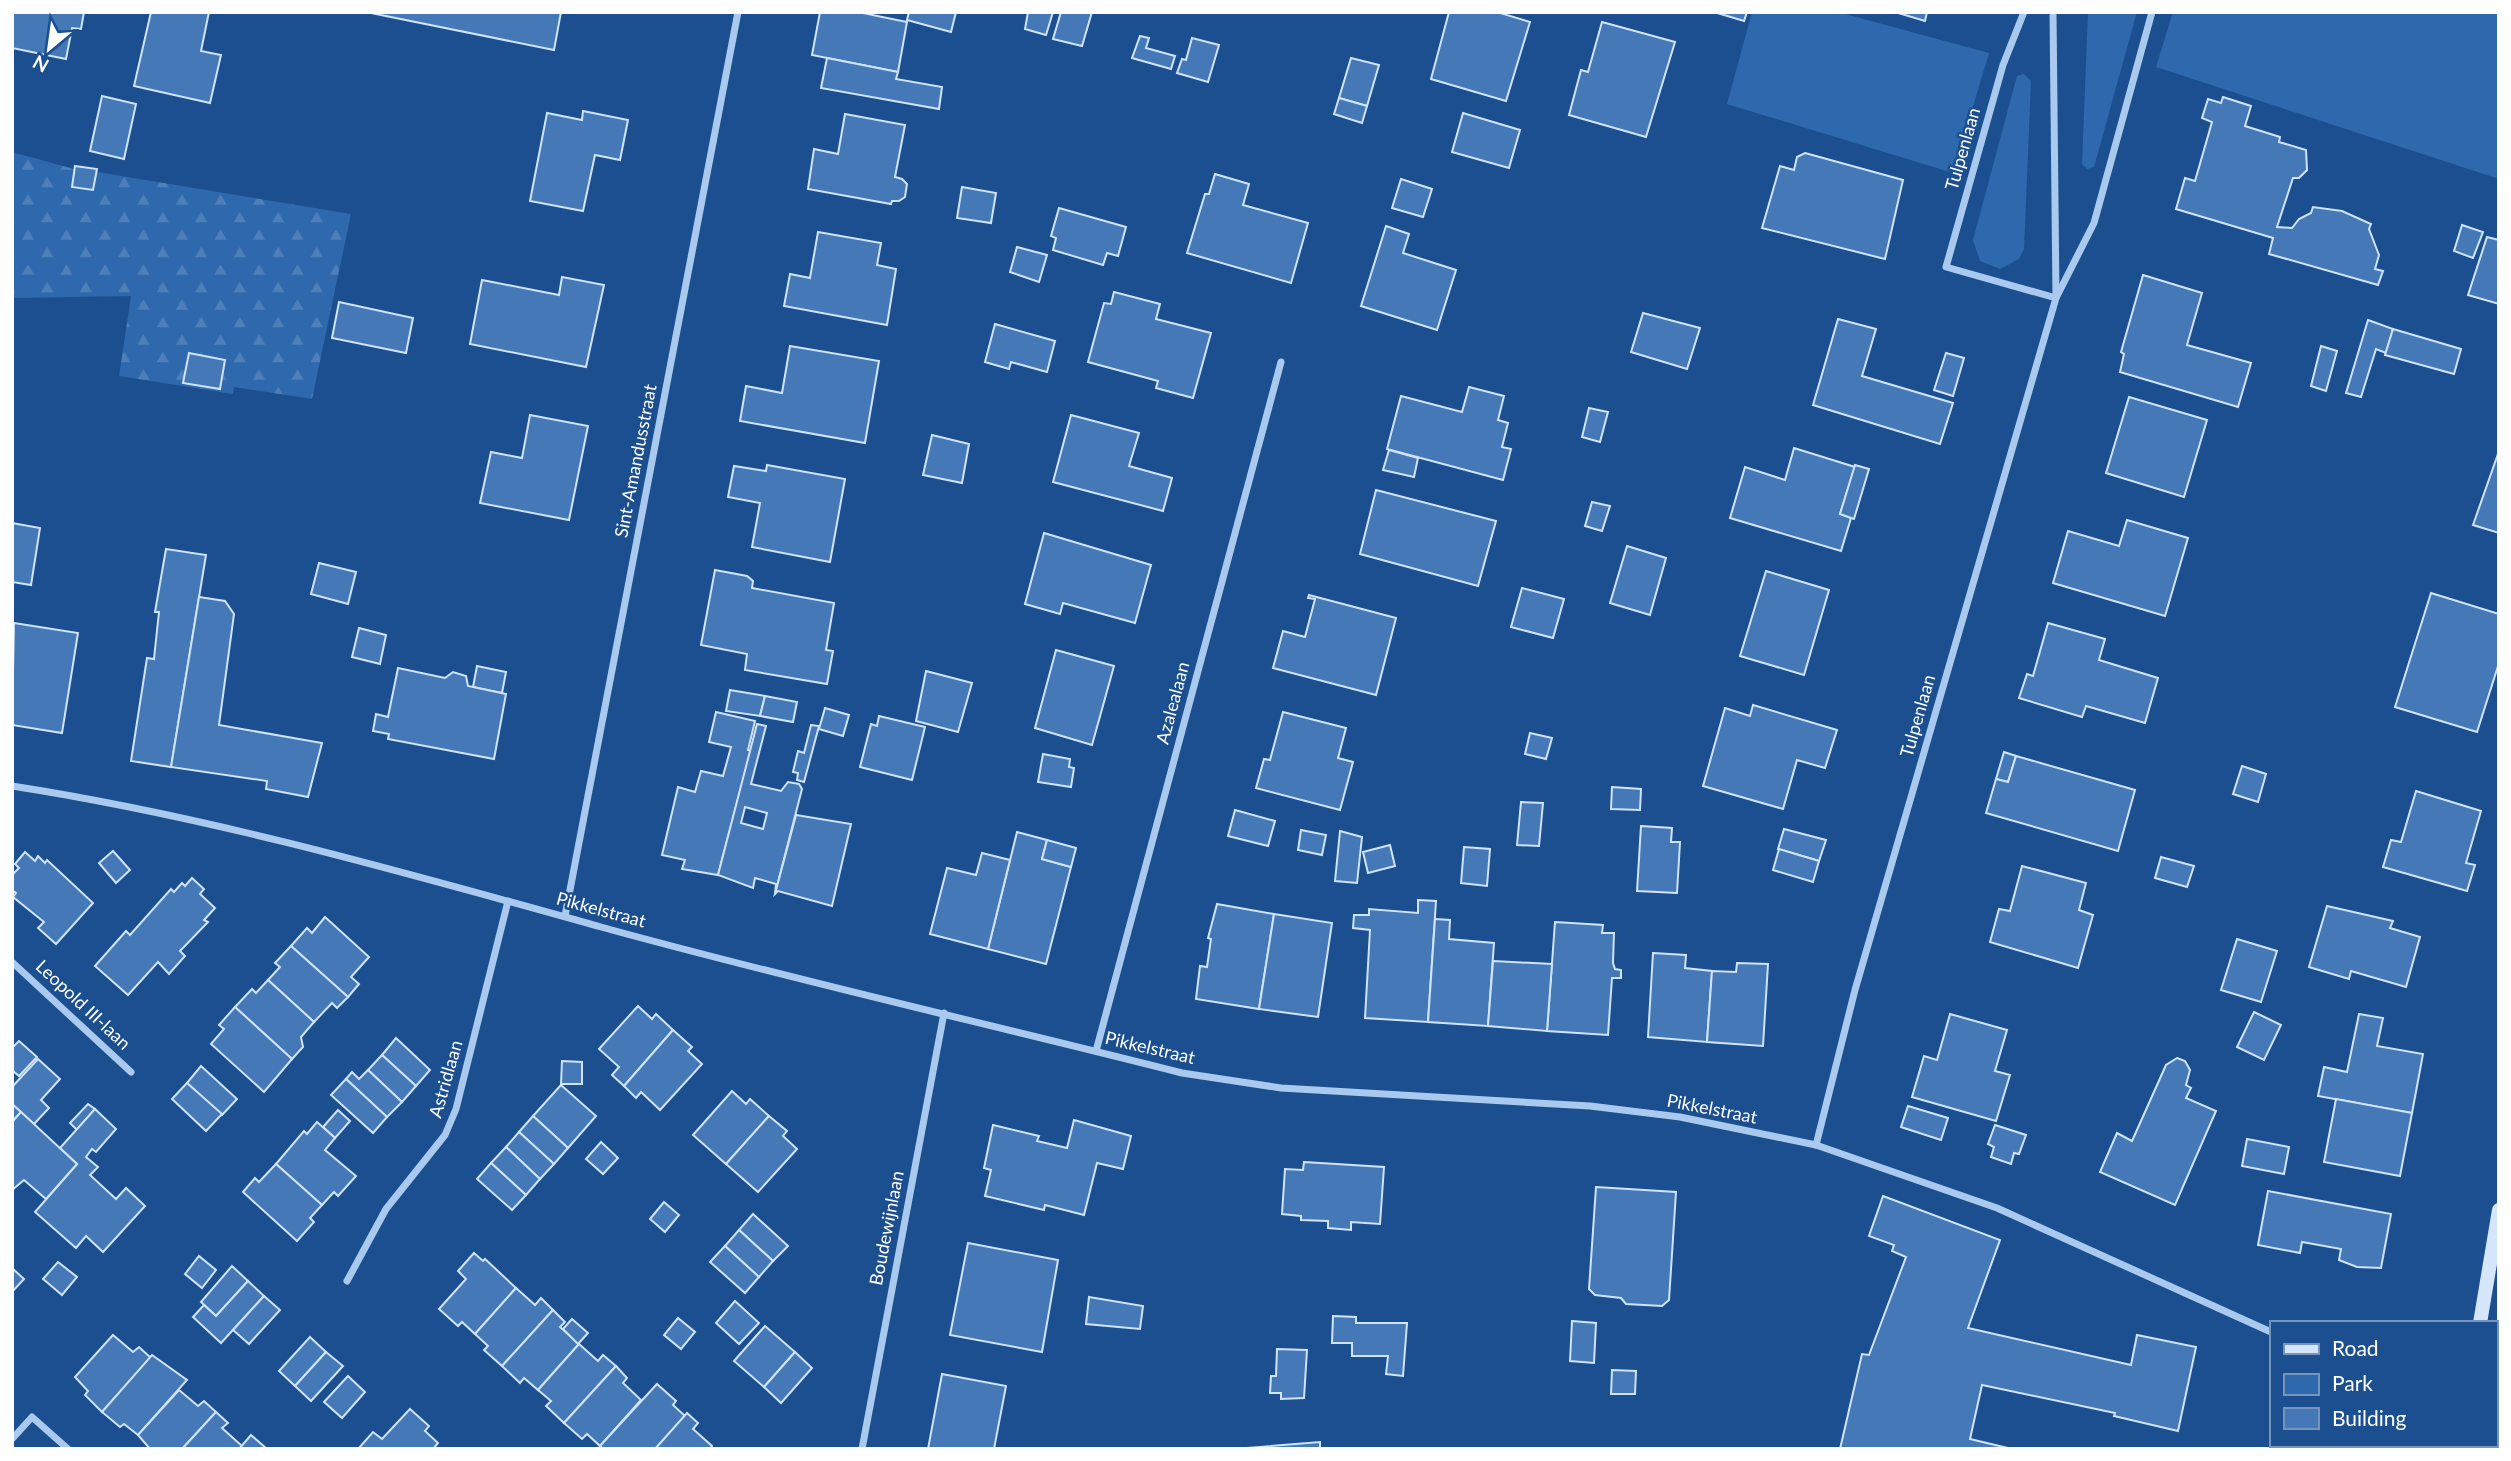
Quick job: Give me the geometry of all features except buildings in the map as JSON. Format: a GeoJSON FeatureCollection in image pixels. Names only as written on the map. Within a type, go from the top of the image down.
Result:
{"type":"FeatureCollection","features":[{"type":"Feature","properties":{"kind":"street","name":"Sint-Amandusstraat"},"geometry":{"type":"LineString","coordinates":[[565,916],[737,12]]}},
{"type":"Feature","properties":{"kind":"street","name":"Tulpenlaan"},"geometry":{"type":"LineString","coordinates":[[2024,12],[2003,65],[1946,267],[2056,298]]}},
{"type":"Feature","properties":{"kind":"street","name":"Tulpenlaan"},"geometry":{"type":"LineString","coordinates":[[2053,12],[2056,298]]}},
{"type":"Feature","properties":{"kind":"street","name":"Tulpenlaan"},"geometry":{"type":"LineString","coordinates":[[1816,1145],[1854,990],[2056,298],[2094,223],[2152,12]]}},
{"type":"Feature","properties":{"kind":"street","name":"Azalealaan"},"geometry":{"type":"LineString","coordinates":[[1096,1051],[1281,362]]}},
{"type":"Feature","properties":{"kind":"street","name":"Pikkelstraat"},"geometry":{"type":"LineString","coordinates":[[12,786],[125,805],[201,822],[1182,1073],[1281,1088],[1590,1106],[1680,1117],[1816,1145],[1997,1208],[2270,1332]]}},
{"type":"Feature","properties":{"kind":"street","name":"Astridlaan"},"geometry":{"type":"LineString","coordinates":[[347,1281],[386,1209],[445,1135],[457,1110],[508,901]]}},
{"type":"Feature","properties":{"kind":"street","name":"Leopold III-laan"},"geometry":{"type":"LineString","coordinates":[[12,962],[131,1072]]}},
{"type":"Feature","properties":{"kind":"street","name":"Boudewijnlaan"},"geometry":{"type":"LineString","coordinates":[[862,1449],[944,1013]]}},
{"type":"Feature","properties":{"kind":"street"},"geometry":{"type":"LineString","coordinates":[[2480,1321],[2499,1210]]}},
{"type":"Feature","properties":{"kind":"street"},"geometry":{"type":"LineString","coordinates":[[12,1439],[32,1418],[68,1449]]}},
{"type":"Feature","properties":{"kind":"green space"},"geometry":{"type":"Polygon","coordinates":[[[1752,12],[1838,12],[1989,53],[1953,173],[1727,104],[1752,12]]]}},
{"type":"Feature","properties":{"kind":"green space"},"geometry":{"type":"Polygon","coordinates":[[[2088,12],[2137,12],[2094,167],[2087,169],[2082,164],[2088,12]]]}},
{"type":"Feature","properties":{"kind":"green space"},"geometry":{"type":"Polygon","coordinates":[[[2173,12],[2499,12],[2499,179],[2156,67],[2173,12]]]}},
{"type":"Feature","properties":{"kind":"green space"},"geometry":{"type":"Polygon","coordinates":[[[2024,74],[2031,81],[2024,249],[2019,259],[2000,269],[1980,261],[1973,240],[2017,76],[2024,74]]]}},
{"type":"Feature","properties":{"kind":"green space"},"geometry":{"type":"Polygon","coordinates":[[[12,152],[74,169],[75,166],[97,169],[97,172],[351,214],[312,399],[234,387],[233,394],[119,376],[131,296],[12,298],[12,152]]]}}]}
